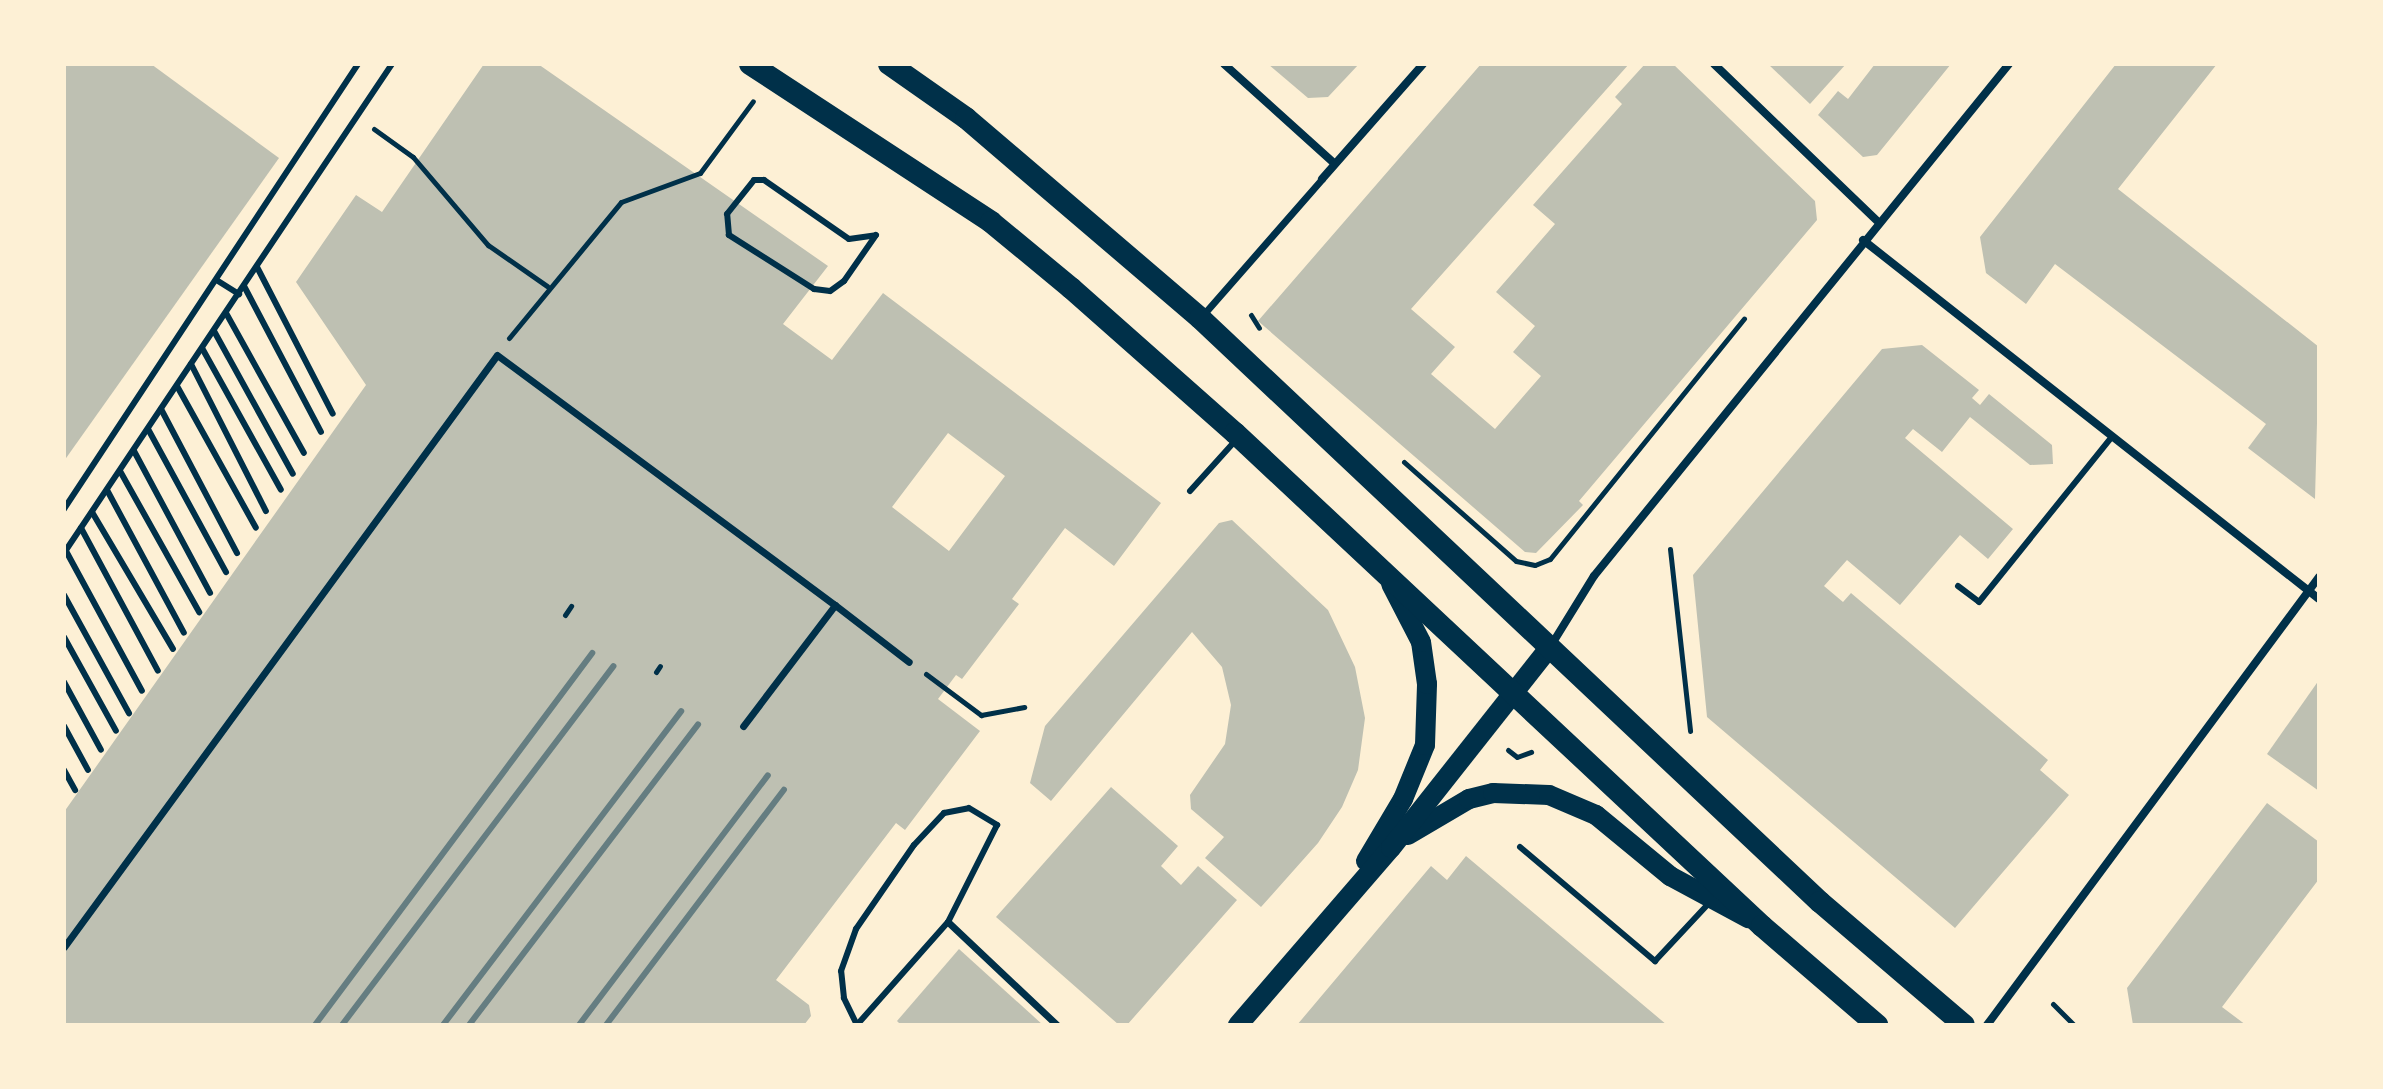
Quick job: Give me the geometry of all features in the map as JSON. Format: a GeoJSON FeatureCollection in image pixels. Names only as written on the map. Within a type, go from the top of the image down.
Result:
{"type":"FeatureCollection","features":[{"type":"Feature","properties":{"kind":"highway"},"geometry":{"type":"LineString","coordinates":[[750,64],[991,222],[1239,437],[1509,693],[1762,926],[1877,1025]]}},
{"type":"Feature","properties":{"kind":"highway"},"geometry":{"type":"LineString","coordinates":[[889,64],[966,118],[1200,318],[1820,902],[1964,1025]]}},
{"type":"Feature","properties":{"kind":"main road"},"geometry":{"type":"LineString","coordinates":[[1340,906],[1403,799],[1425,745],[1427,684],[1421,642],[1386,576]]}},
{"type":"Feature","properties":{"kind":"main road"},"geometry":{"type":"LineString","coordinates":[[1238,1025],[1391,848],[1509,693],[1550,647]]}},
{"type":"Feature","properties":{"kind":"main road"},"geometry":{"type":"LineString","coordinates":[[1391,848],[1469,799],[1493,793],[1549,795],[1596,815],[1670,876],[1762,926]]}},
{"type":"Feature","properties":{"kind":"street"},"geometry":{"type":"LineString","coordinates":[[1224,64],[1335,164]]}},
{"type":"Feature","properties":{"kind":"street"},"geometry":{"type":"LineString","coordinates":[[1200,318],[1423,64]]}},
{"type":"Feature","properties":{"kind":"street"},"geometry":{"type":"LineString","coordinates":[[1714,64],[1877,221]]}},
{"type":"Feature","properties":{"kind":"street"},"geometry":{"type":"LineString","coordinates":[[1550,647],[1587,586],[1877,221],[2009,64]]}},
{"type":"Feature","properties":{"kind":"street"},"geometry":{"type":"LineString","coordinates":[[1863,240],[2319,599]]}},
{"type":"Feature","properties":{"kind":"street"},"geometry":{"type":"LineString","coordinates":[[64,947],[497,355],[909,662]]}},
{"type":"Feature","properties":{"kind":"street"},"geometry":{"type":"LineString","coordinates":[[1987,1025],[2319,577]]}},
{"type":"Feature","properties":{"kind":"street"},"geometry":{"type":"LineString","coordinates":[[743,726],[835,605]]}},
{"type":"Feature","properties":{"kind":"street"},"geometry":{"type":"LineString","coordinates":[[948,922],[1057,1025]]}},
{"type":"Feature","properties":{"kind":"lane"},"geometry":{"type":"LineString","coordinates":[[64,509],[218,281],[358,64]]}},
{"type":"Feature","properties":{"kind":"lane"},"geometry":{"type":"LineString","coordinates":[[142,691],[65,552],[392,64]]}},
{"type":"Feature","properties":{"kind":"lane"},"geometry":{"type":"LineString","coordinates":[[764,180],[849,239],[876,235],[844,281],[830,291],[814,289],[729,235],[725,223],[745,186],[764,180]]}},
{"type":"Feature","properties":{"kind":"lane"},"geometry":{"type":"LineString","coordinates":[[257,267],[333,414]]}},
{"type":"Feature","properties":{"kind":"lane"},"geometry":{"type":"LineString","coordinates":[[218,281],[239,294]]}},
{"type":"Feature","properties":{"kind":"lane"},"geometry":{"type":"LineString","coordinates":[[244,286],[321,432]]}},
{"type":"Feature","properties":{"kind":"lane"},"geometry":{"type":"LineString","coordinates":[[226,313],[304,453]]}},
{"type":"Feature","properties":{"kind":"lane"},"geometry":{"type":"LineString","coordinates":[[214,331],[293,474]]}},
{"type":"Feature","properties":{"kind":"lane"},"geometry":{"type":"LineString","coordinates":[[202,348],[281,490]]}},
{"type":"Feature","properties":{"kind":"lane"},"geometry":{"type":"LineString","coordinates":[[191,364],[266,511]]}},
{"type":"Feature","properties":{"kind":"lane"},"geometry":{"type":"LineString","coordinates":[[177,386],[256,528]]}},
{"type":"Feature","properties":{"kind":"lane"},"geometry":{"type":"LineString","coordinates":[[161,409],[237,553]]}},
{"type":"Feature","properties":{"kind":"lane"},"geometry":{"type":"LineString","coordinates":[[148,429],[226,572]]}},
{"type":"Feature","properties":{"kind":"lane"},"geometry":{"type":"LineString","coordinates":[[1190,491],[1239,437]]}},
{"type":"Feature","properties":{"kind":"lane"},"geometry":{"type":"LineString","coordinates":[[1958,586],[1979,602],[2111,438]]}},
{"type":"Feature","properties":{"kind":"lane"},"geometry":{"type":"LineString","coordinates":[[134,451],[210,593]]}},
{"type":"Feature","properties":{"kind":"lane"},"geometry":{"type":"LineString","coordinates":[[120,471],[199,612]]}},
{"type":"Feature","properties":{"kind":"lane"},"geometry":{"type":"LineString","coordinates":[[107,490],[184,633]]}},
{"type":"Feature","properties":{"kind":"lane"},"geometry":{"type":"LineString","coordinates":[[92,512],[173,649]]}},
{"type":"Feature","properties":{"kind":"lane"},"geometry":{"type":"LineString","coordinates":[[81,528],[158,671]]}},
{"type":"Feature","properties":{"kind":"lane"},"geometry":{"type":"LineString","coordinates":[[64,595],[129,713]]}},
{"type":"Feature","properties":{"kind":"lane"},"geometry":{"type":"LineString","coordinates":[[64,637],[116,731]]}},
{"type":"Feature","properties":{"kind":"lane"},"geometry":{"type":"LineString","coordinates":[[64,682],[101,750]]}},
{"type":"Feature","properties":{"kind":"lane"},"geometry":{"type":"LineString","coordinates":[[64,726],[88,770]]}},
{"type":"Feature","properties":{"kind":"lane"},"geometry":{"type":"LineString","coordinates":[[64,770],[75,790]]}},
{"type":"Feature","properties":{"kind":"lane"},"geometry":{"type":"LineString","coordinates":[[969,808],[997,825],[948,922],[857,1025],[844,998],[841,971],[856,929],[914,845],[944,813],[969,808]]}},
{"type":"Feature","properties":{"kind":"lane"},"geometry":{"type":"LineString","coordinates":[[1520,847],[1655,961],[1713,899]]}},
{"type":"Feature","properties":{"kind":"path"},"geometry":{"type":"LineString","coordinates":[[497,355],[547,286],[621,202],[700,173],[771,77]]}},
{"type":"Feature","properties":{"kind":"path"},"geometry":{"type":"LineString","coordinates":[[363,121],[413,157],[488,245],[547,286]]}},
{"type":"Feature","properties":{"kind":"path"},"geometry":{"type":"LineString","coordinates":[[1251,315],[1272,340]]}},
{"type":"Feature","properties":{"kind":"path"},"geometry":{"type":"LineString","coordinates":[[1400,458],[1508,556],[1535,565],[1550,559],[1744,319]]}},
{"type":"Feature","properties":{"kind":"path"},"geometry":{"type":"LineString","coordinates":[[1670,549],[1690,731]]}},
{"type":"Feature","properties":{"kind":"path"},"geometry":{"type":"LineString","coordinates":[[565,615],[571,606]]}},
{"type":"Feature","properties":{"kind":"path"},"geometry":{"type":"LineString","coordinates":[[656,672],[660,666]]}},
{"type":"Feature","properties":{"kind":"path"},"geometry":{"type":"LineString","coordinates":[[946,689],[981,715],[1024,707]]}},
{"type":"Feature","properties":{"kind":"path"},"geometry":{"type":"LineString","coordinates":[[1507,749],[1517,757],[1532,752]]}},
{"type":"Feature","properties":{"kind":"path"},"geometry":{"type":"LineString","coordinates":[[2053,1004],[2074,1025]]}},
{"type":"Feature","properties":{"kind":"building"},"geometry":{"type":"Polygon","coordinates":[[[64,64],[151,64],[279,158],[64,461],[64,64]]]}},
{"type":"Feature","properties":{"kind":"building"},"geometry":{"type":"Polygon","coordinates":[[[484,64],[538,64],[828,266],[783,324],[832,360],[883,293],[1161,503],[1114,566],[1065,528],[1012,599],[1019,604],[962,679],[956,675],[938,699],[980,731],[905,830],[896,823],[776,980],[809,1005],[811,1016],[804,1025],[64,1025],[64,812],[366,385],[296,282],[356,195],[382,212],[484,64]],[[948,433],[892,507],[949,551],[1005,476],[948,433]]]}},
{"type":"Feature","properties":{"kind":"building"},"geometry":{"type":"Polygon","coordinates":[[[1268,64],[1359,64],[1328,97],[1308,98],[1268,64]]]}},
{"type":"Feature","properties":{"kind":"building"},"geometry":{"type":"Polygon","coordinates":[[[1481,64],[1629,64],[1411,309],[1455,347],[1431,374],[1495,429],[1541,376],[1513,352],[1535,326],[1496,292],[1555,224],[1533,205],[1622,104],[1615,97],[1645,64],[1673,64],[1815,201],[1817,220],[1579,501],[1583,505],[1536,553],[1525,552],[1258,321],[1481,64]]]}},
{"type":"Feature","properties":{"kind":"building"},"geometry":{"type":"Polygon","coordinates":[[[1768,64],[1846,64],[1810,104],[1768,64]]]}},
{"type":"Feature","properties":{"kind":"building"},"geometry":{"type":"Polygon","coordinates":[[[1875,64],[1951,64],[1877,155],[1863,157],[1818,115],[1838,91],[1848,99],[1875,64]]]}},
{"type":"Feature","properties":{"kind":"building"},"geometry":{"type":"Polygon","coordinates":[[[2116,64],[2217,64],[2118,189],[2319,347],[2315,499],[2248,448],[2266,424],[2055,264],[2026,304],[1986,273],[1980,237],[2116,64]]]}},
{"type":"Feature","properties":{"kind":"building"},"geometry":{"type":"Polygon","coordinates":[[[1922,345],[1979,390],[1972,398],[1980,405],[1989,394],[2052,445],[2053,464],[2030,465],[1970,417],[1942,452],[1913,429],[1905,438],[2013,529],[1988,559],[1960,535],[1900,605],[1847,560],[1824,586],[1843,602],[1851,593],[2048,760],[2040,770],[2069,795],[1955,928],[1707,717],[1693,575],[1882,349],[1922,345]]]}},
{"type":"Feature","properties":{"kind":"building"},"geometry":{"type":"Polygon","coordinates":[[[1232,520],[1328,610],[1355,667],[1365,718],[1358,770],[1342,807],[1318,843],[1261,907],[1205,858],[1224,837],[1191,809],[1190,795],[1225,744],[1231,705],[1222,667],[1192,632],[1051,801],[1030,783],[1045,726],[1219,523],[1232,520]]]}},
{"type":"Feature","properties":{"kind":"building"},"geometry":{"type":"Polygon","coordinates":[[[2319,680],[2319,791],[2267,754],[2319,680]]]}},
{"type":"Feature","properties":{"kind":"building"},"geometry":{"type":"Polygon","coordinates":[[[1111,787],[1178,846],[1161,866],[1181,885],[1198,866],[1237,900],[1127,1025],[1119,1025],[996,917],[1111,787]]]}},
{"type":"Feature","properties":{"kind":"building"},"geometry":{"type":"Polygon","coordinates":[[[2267,803],[2319,842],[2319,879],[2222,1007],[2246,1025],[2133,1025],[2127,988],[2267,803]]]}},
{"type":"Feature","properties":{"kind":"building"},"geometry":{"type":"Polygon","coordinates":[[[1466,856],[1667,1025],[1297,1025],[1431,866],[1447,880],[1466,856]]]}},
{"type":"Feature","properties":{"kind":"building"},"geometry":{"type":"Polygon","coordinates":[[[959,949],[1043,1025],[901,1025],[897,1021],[959,949]]]}},
{"type":"Feature","properties":{"kind":"railway"},"geometry":{"type":"LineString","coordinates":[[315,1025],[592,653]]}},
{"type":"Feature","properties":{"kind":"railway"},"geometry":{"type":"LineString","coordinates":[[342,1025],[614,666]]}},
{"type":"Feature","properties":{"kind":"railway"},"geometry":{"type":"LineString","coordinates":[[443,1025],[681,711]]}},
{"type":"Feature","properties":{"kind":"railway"},"geometry":{"type":"LineString","coordinates":[[469,1025],[698,724]]}},
{"type":"Feature","properties":{"kind":"railway"},"geometry":{"type":"LineString","coordinates":[[579,1025],[768,775]]}},
{"type":"Feature","properties":{"kind":"railway"},"geometry":{"type":"LineString","coordinates":[[606,1025],[784,790]]}}]}
